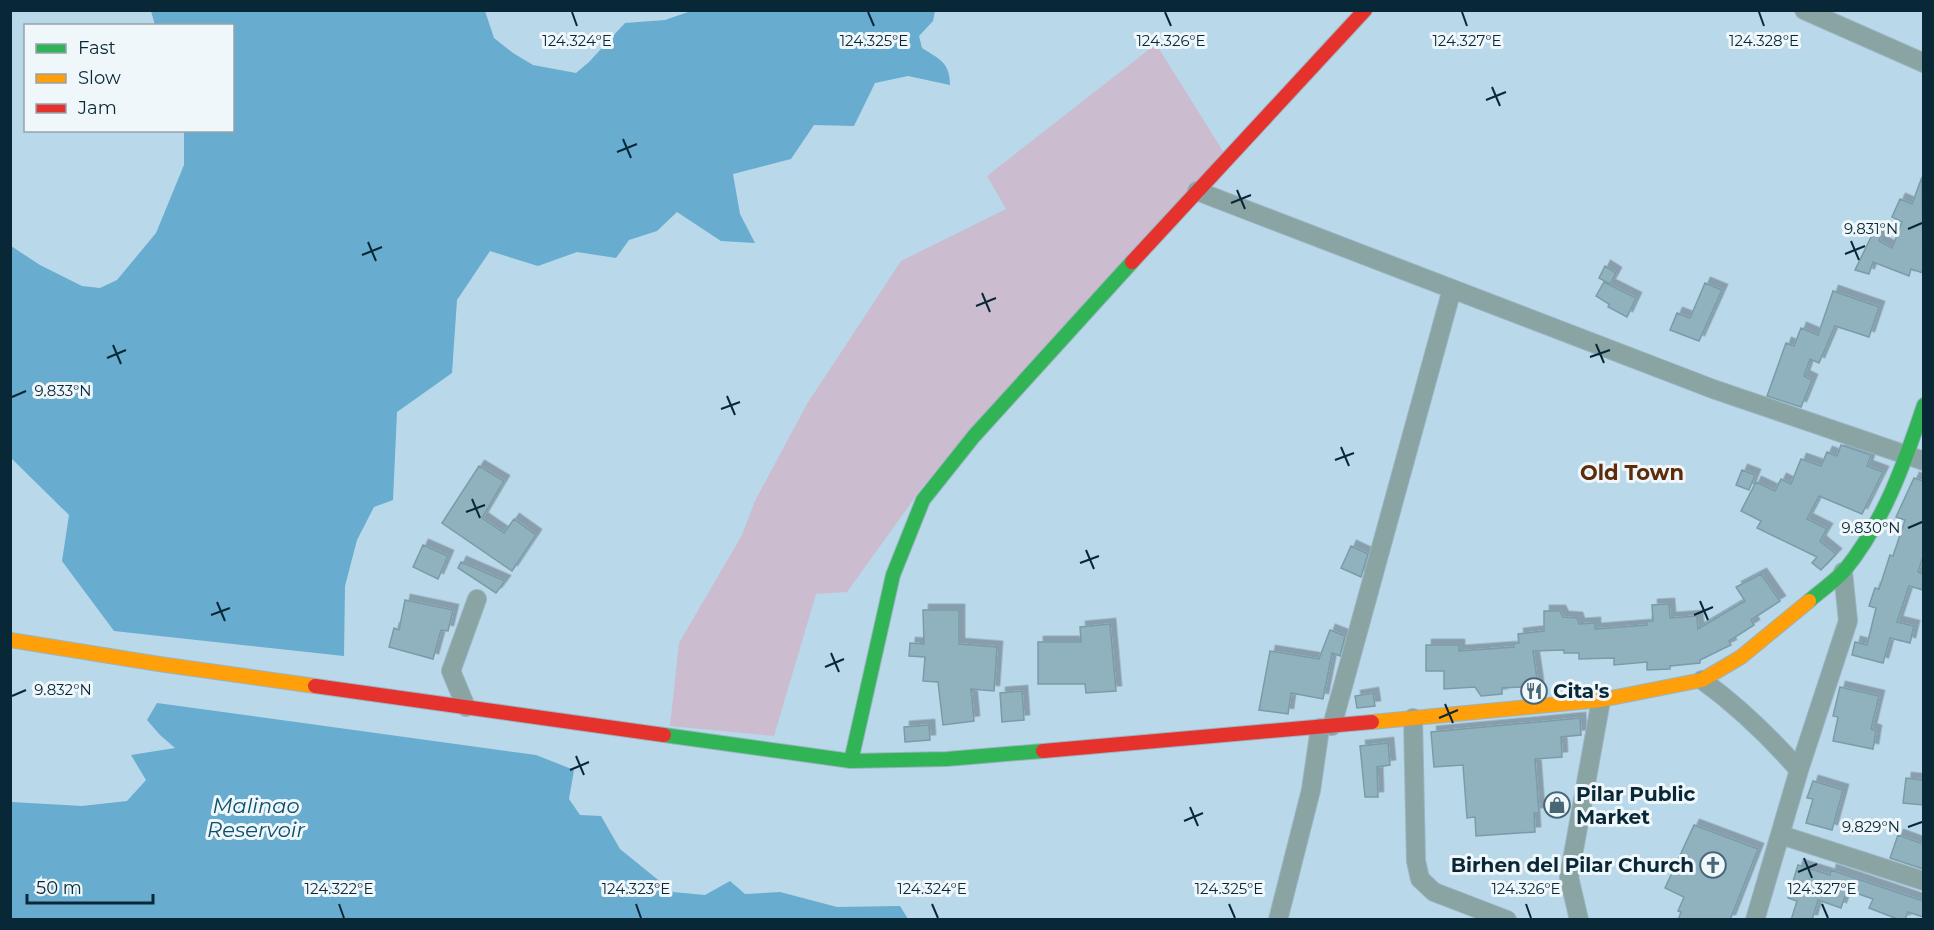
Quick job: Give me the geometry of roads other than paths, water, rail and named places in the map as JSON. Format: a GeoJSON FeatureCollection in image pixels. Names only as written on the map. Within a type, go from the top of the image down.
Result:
{"type":"FeatureCollection","features":[{"type":"Feature","properties":{"kind":"main road"},"geometry":{"type":"LineString","coordinates":[[851,761],[893,575],[923,500],[974,436],[1365,10]]}},
{"type":"Feature","properties":{"kind":"main road"},"geometry":{"type":"LineString","coordinates":[[10,640],[159,664],[851,761],[947,759],[1326,727],[1601,700],[1702,680],[1742,657],[1843,572],[1916,458],[1923,405]]}},
{"type":"Feature","properties":{"kind":"street"},"geometry":{"type":"LineString","coordinates":[[1804,10],[1923,63]]}},
{"type":"Feature","properties":{"kind":"street"},"geometry":{"type":"LineString","coordinates":[[1197,191],[1724,393],[1916,458]]}},
{"type":"Feature","properties":{"kind":"street"},"geometry":{"type":"LineString","coordinates":[[1278,920],[1326,727],[1452,289]]}},
{"type":"Feature","properties":{"kind":"street"},"geometry":{"type":"LineString","coordinates":[[1755,920],[1799,770],[1848,621],[1843,572]]}},
{"type":"Feature","properties":{"kind":"street"},"geometry":{"type":"LineString","coordinates":[[466,707],[451,671],[477,599]]}},
{"type":"Feature","properties":{"kind":"street"},"geometry":{"type":"LineString","coordinates":[[1702,680],[1729,699],[1773,740],[1799,770]]}},
{"type":"Feature","properties":{"kind":"street"},"geometry":{"type":"LineString","coordinates":[[1579,920],[1569,877],[1601,700]]}},
{"type":"Feature","properties":{"kind":"street"},"geometry":{"type":"LineString","coordinates":[[1413,718],[1416,861],[1420,879],[1434,892],[1507,920]]}},
{"type":"Feature","properties":{"kind":"street"},"geometry":{"type":"LineString","coordinates":[[1781,835],[1923,881]]}},
{"type":"Feature","properties":{"kind":"water"},"geometry":{"type":"Polygon","coordinates":[[[151,11],[485,11],[494,38],[513,53],[533,65],[576,73],[625,23],[665,20],[691,11],[935,11],[933,21],[919,36],[922,48],[946,66],[950,85],[908,76],[875,83],[854,126],[814,125],[791,159],[733,174],[740,214],[755,243],[721,241],[677,212],[657,231],[629,240],[616,258],[577,252],[538,266],[490,251],[457,300],[452,373],[397,412],[393,500],[374,507],[357,540],[345,586],[344,656],[114,631],[62,561],[69,515],[11,458],[11,246],[40,265],[82,286],[100,288],[117,280],[156,233],[184,165],[184,132],[234,132],[234,24],[155,24],[151,11]]]}},
{"type":"Feature","properties":{"kind":"water","name":"Malinao Reservoir"},"geometry":{"type":"Polygon","coordinates":[[[157,703],[536,755],[574,770],[569,799],[580,815],[601,816],[620,849],[673,892],[705,895],[730,881],[745,894],[780,892],[837,907],[900,906],[908,919],[11,919],[11,802],[82,806],[127,801],[146,780],[131,755],[175,748],[147,720],[157,703]]]}},
{"type":"Feature","properties":{"kind":"place","name":"Cita's"},"geometry":{"type":"Point","coordinates":[1534,691]}},
{"type":"Feature","properties":{"kind":"place","name":"Pilar Public Market"},"geometry":{"type":"Point","coordinates":[1557,805]}},
{"type":"Feature","properties":{"kind":"place","name":"Birhen del Pilar Church"},"geometry":{"type":"Point","coordinates":[1713,865]}},
{"type":"Feature","properties":{"kind":"district","name":"Old Town"},"geometry":{"type":"Point","coordinates":[1632,473]}}]}
